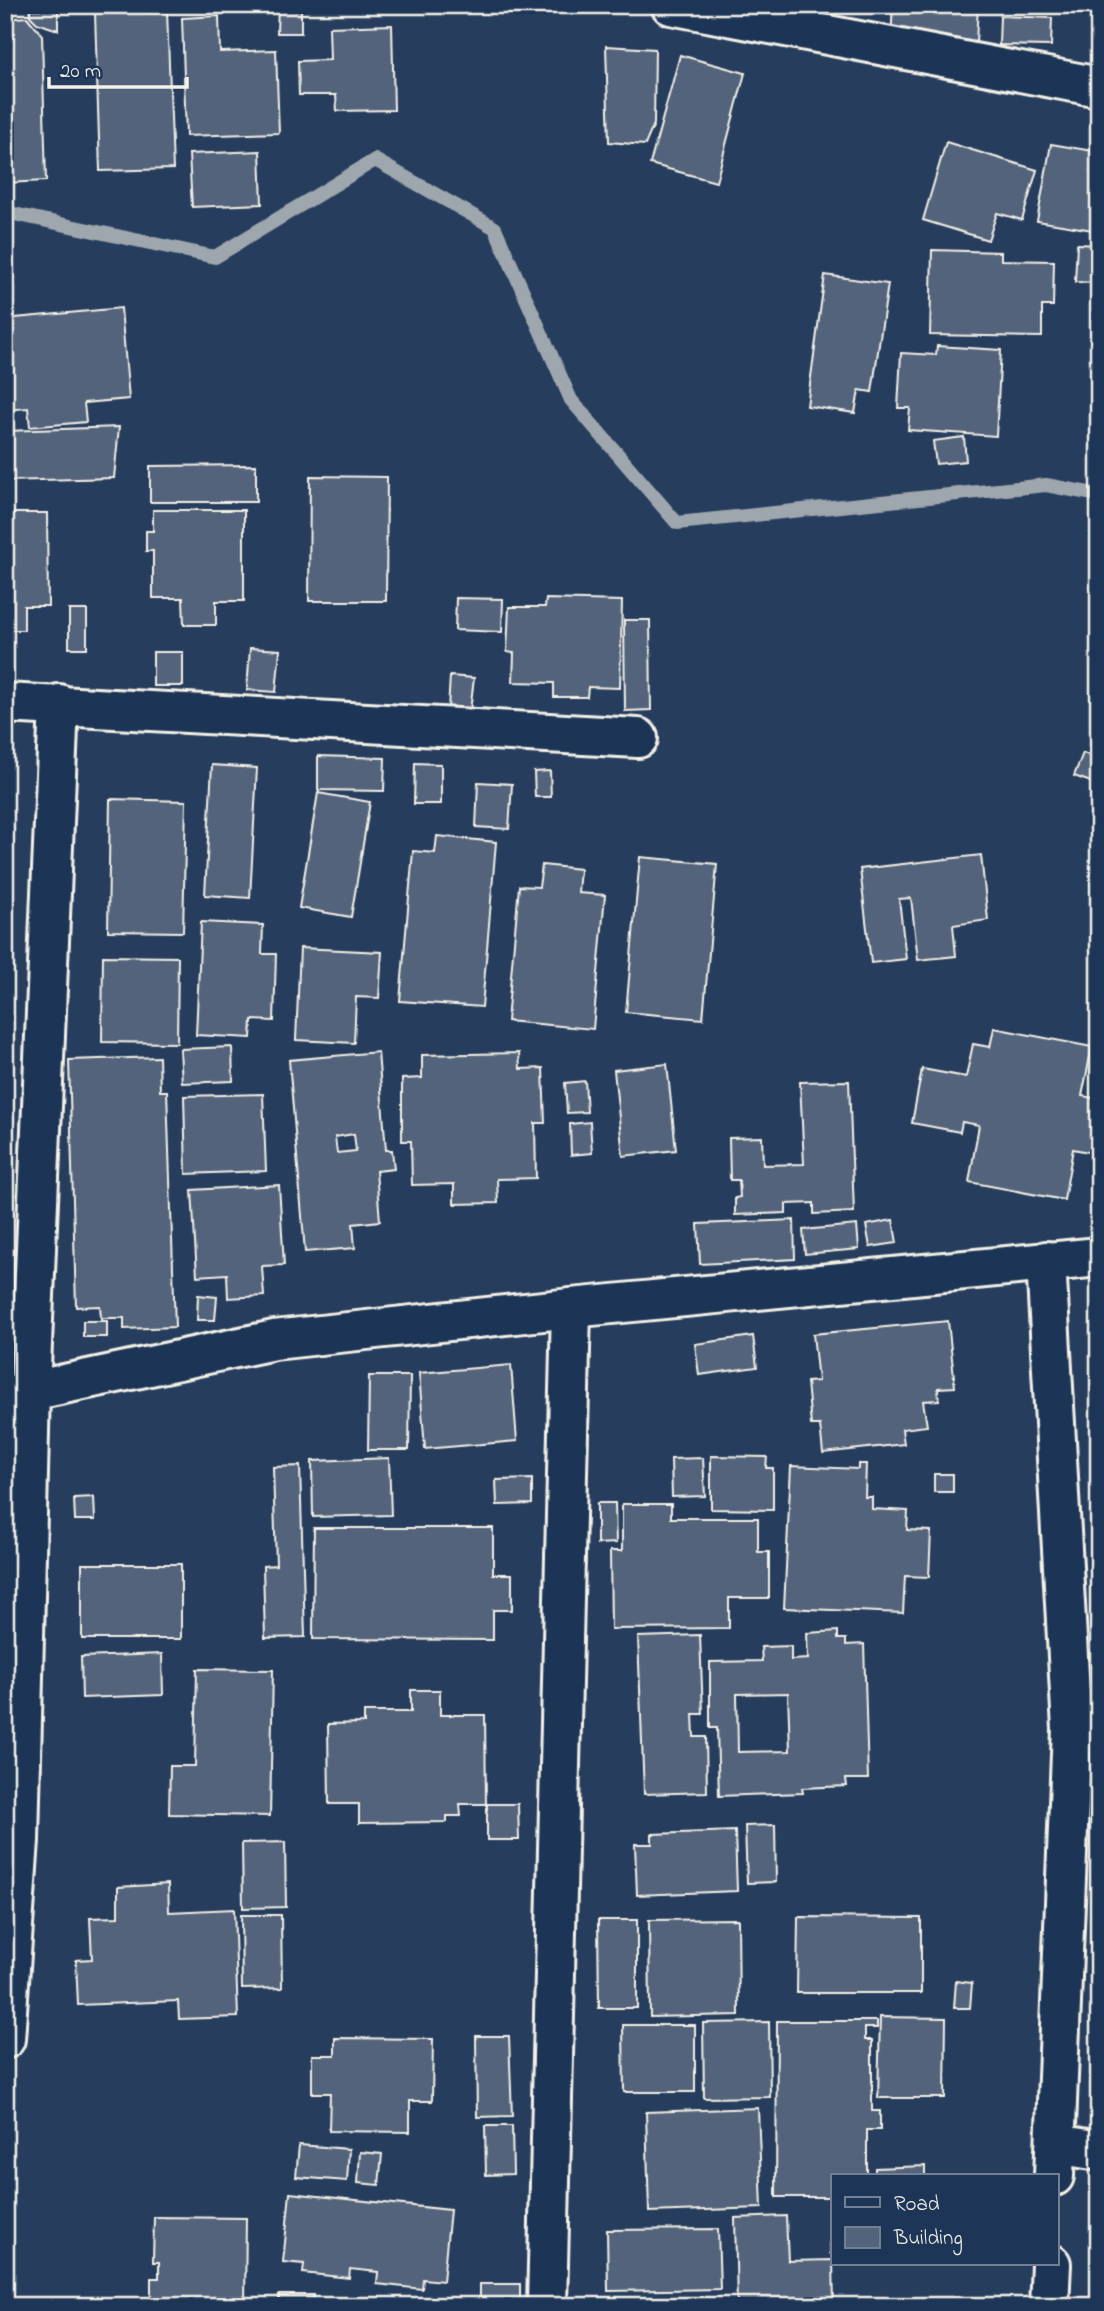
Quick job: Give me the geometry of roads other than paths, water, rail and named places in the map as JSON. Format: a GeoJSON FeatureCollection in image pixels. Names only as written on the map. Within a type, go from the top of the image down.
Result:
{"type":"FeatureCollection","features":[{"type":"Feature","properties":{"kind":"street"},"geometry":{"type":"LineString","coordinates":[[671,5],[936,58],[1099,87]]}},
{"type":"Feature","properties":{"kind":"street"},"geometry":{"type":"LineString","coordinates":[[5,703],[638,738]]}},
{"type":"Feature","properties":{"kind":"street"},"geometry":{"type":"LineString","coordinates":[[5,2039],[12,1842],[17,1394],[60,704]]}},
{"type":"Feature","properties":{"kind":"street"},"geometry":{"type":"LineString","coordinates":[[17,1394],[274,1340],[571,1308],[1099,1257]]}},
{"type":"Feature","properties":{"kind":"street"},"geometry":{"type":"LineString","coordinates":[[1046,1261],[1086,1730],[1055,2160],[1099,2151]]}},
{"type":"Feature","properties":{"kind":"street"},"geometry":{"type":"LineString","coordinates":[[547,2306],[571,1308]]}},
{"type":"Feature","properties":{"kind":"street"},"geometry":{"type":"LineString","coordinates":[[1049,2306],[1051,2266]]}},
{"type":"Feature","properties":{"kind":"waterway"},"geometry":{"type":"LineString","coordinates":[[5,212],[215,257],[375,160],[495,228],[571,400],[677,523],[1046,485],[1099,495]]}}]}
